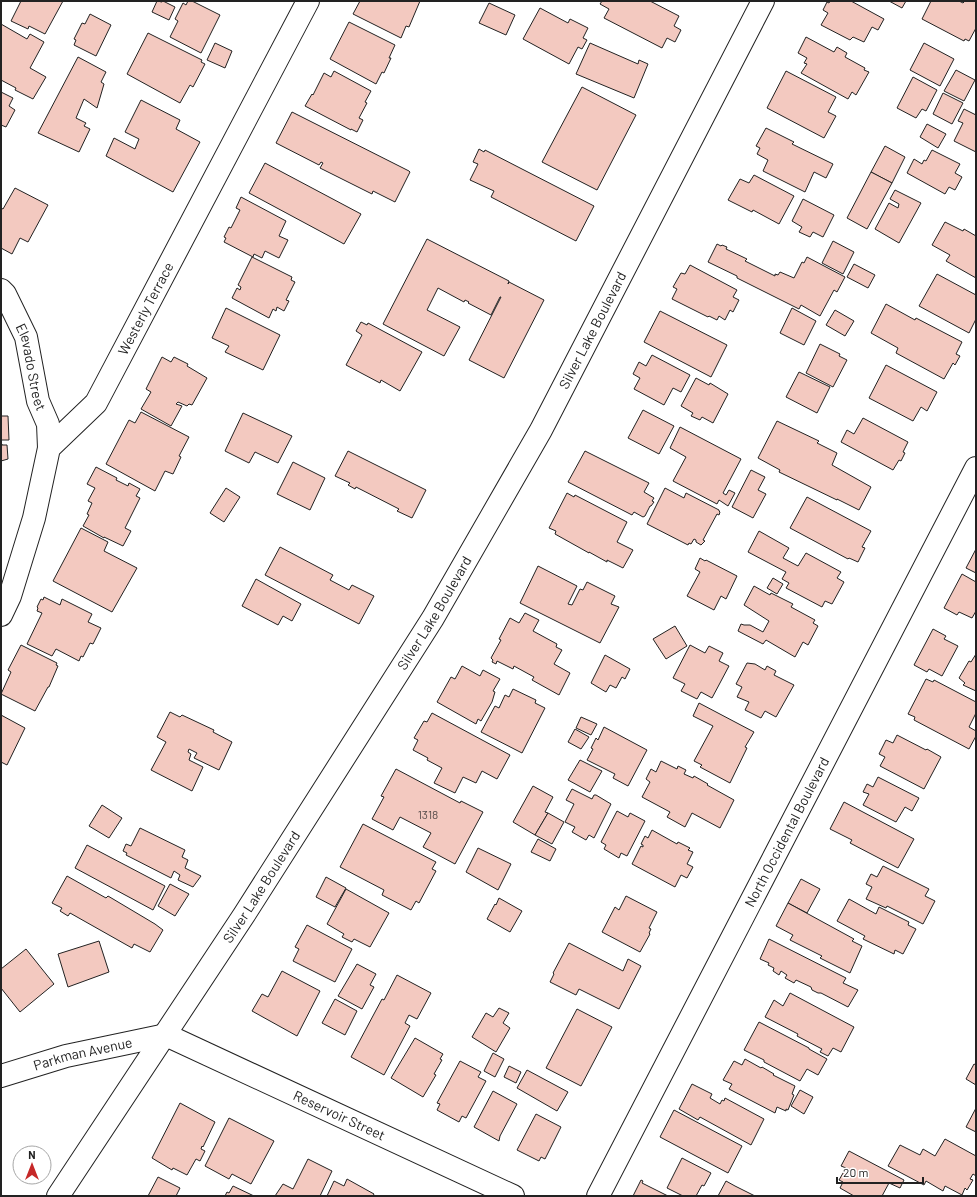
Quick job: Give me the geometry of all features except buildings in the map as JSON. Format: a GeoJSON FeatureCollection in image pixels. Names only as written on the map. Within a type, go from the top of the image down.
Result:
{"type":"FeatureCollection","features":[{"type":"Feature","properties":{"kind":"street","name":"Westerly Terrace"},"geometry":{"type":"LineString","coordinates":[[49,448],[96,403],[308,1]]}},
{"type":"Feature","properties":{"kind":"street","name":"Silver Lake Boulevard"},"geometry":{"type":"LineString","coordinates":[[58,1196],[166,1035],[433,618],[541,430],[763,1]]}},
{"type":"Feature","properties":{"kind":"street","name":"Elevado Street"},"geometry":{"type":"LineString","coordinates":[[1,290],[5,294],[26,337],[38,401],[48,424],[49,448]]}},
{"type":"Feature","properties":{"kind":"street"},"geometry":{"type":"LineString","coordinates":[[1,615],[10,596],[34,518],[49,448]]}},
{"type":"Feature","properties":{"kind":"street","name":"North Occidental Boulevard"},"geometry":{"type":"LineString","coordinates":[[598,1196],[976,468]]}},
{"type":"Feature","properties":{"kind":"street","name":"Parkman Avenue"},"geometry":{"type":"LineString","coordinates":[[1,1076],[66,1056],[166,1035]]}},
{"type":"Feature","properties":{"kind":"street","name":"Reservoir Street"},"geometry":{"type":"LineString","coordinates":[[166,1035],[513,1196]]}}]}
